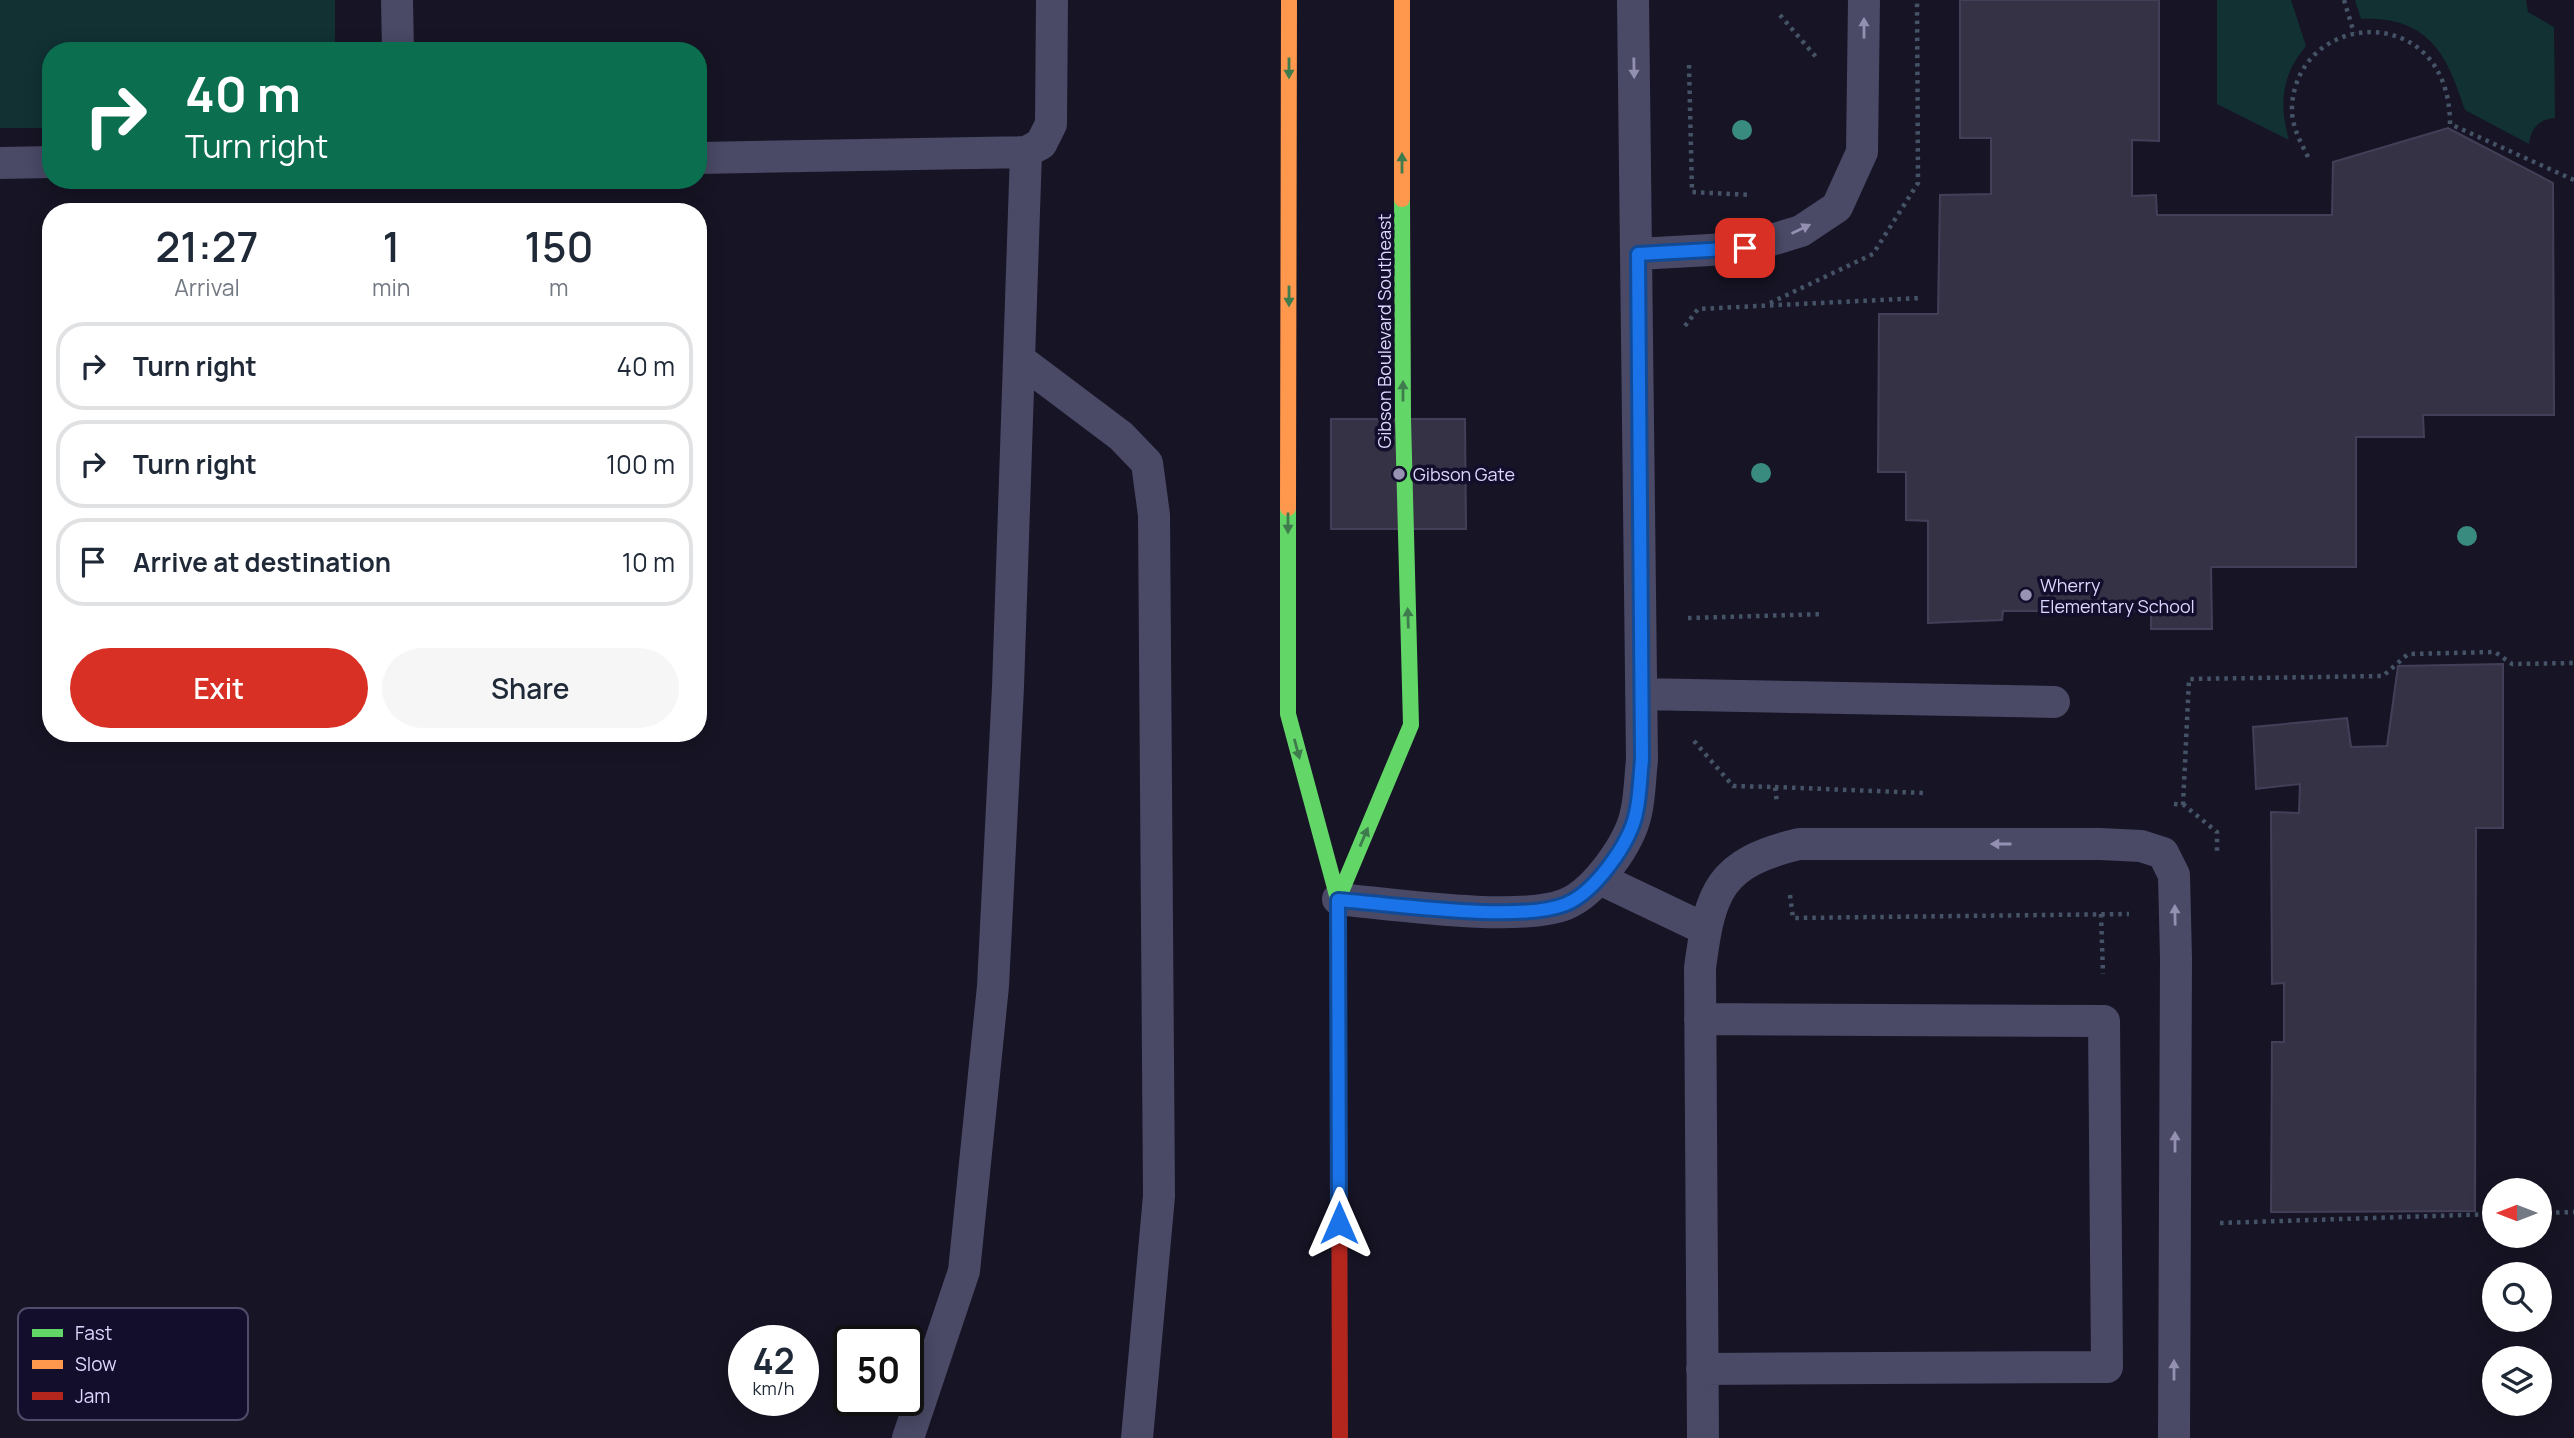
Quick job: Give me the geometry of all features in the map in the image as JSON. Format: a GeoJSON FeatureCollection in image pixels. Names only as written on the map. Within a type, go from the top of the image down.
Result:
{"type":"FeatureCollection","features":[{"type":"Feature","properties":{"kind":"main road","name":"Gibson Boulevard Southeast"},"geometry":{"type":"LineString","coordinates":[[1289,0],[1288,714],[1338,900],[1340,1438]]}},
{"type":"Feature","properties":{"kind":"main road","name":"Gibson Boulevard Southeast"},"geometry":{"type":"LineString","coordinates":[[1338,900],[1411,726],[1403,433],[1402,0]]}},
{"type":"Feature","properties":{"kind":"lane"},"geometry":{"type":"LineString","coordinates":[[397,0],[398,42]]}},
{"type":"Feature","properties":{"kind":"lane"},"geometry":{"type":"LineString","coordinates":[[707,158],[1027,152],[1041,144],[1051,124],[1052,0]]}},
{"type":"Feature","properties":{"kind":"lane"},"geometry":{"type":"LineString","coordinates":[[1338,900],[1484,911],[1537,910],[1567,904],[1600,879],[1636,815],[1642,760],[1633,0]]}},
{"type":"Feature","properties":{"kind":"lane"},"geometry":{"type":"LineString","coordinates":[[1638,254],[1745,248],[1801,231],[1837,207],[1862,152],[1864,0]]}},
{"type":"Feature","properties":{"kind":"lane"},"geometry":{"type":"LineString","coordinates":[[908,1438],[964,1271],[993,986],[1027,152]]}},
{"type":"Feature","properties":{"kind":"lane"},"geometry":{"type":"LineString","coordinates":[[0,163],[42,162]]}},
{"type":"Feature","properties":{"kind":"lane"},"geometry":{"type":"LineString","coordinates":[[1020,360],[1121,436],[1147,463],[1154,515],[1160,1196],[1137,1438]]}},
{"type":"Feature","properties":{"kind":"lane"},"geometry":{"type":"LineString","coordinates":[[1641,694],[2053,702]]}},
{"type":"Feature","properties":{"kind":"lane"},"geometry":{"type":"LineString","coordinates":[[1703,1438],[1700,968],[1705,929],[1714,895],[1739,866],[1799,844],[2100,844],[2141,846],[2163,853],[2174,875],[2174,1438]]}},
{"type":"Feature","properties":{"kind":"lane"},"geometry":{"type":"LineString","coordinates":[[1600,879],[1705,929]]}},
{"type":"Feature","properties":{"kind":"lane"},"geometry":{"type":"LineString","coordinates":[[1700,1019],[2104,1021],[2107,1367],[1702,1369]]}},
{"type":"Feature","properties":{"kind":"path"},"geometry":{"type":"LineString","coordinates":[[2344,0],[2354,33]]}},
{"type":"Feature","properties":{"kind":"path"},"geometry":{"type":"LineString","coordinates":[[1780,15],[1822,63]]}},
{"type":"Feature","properties":{"kind":"path"},"geometry":{"type":"LineString","coordinates":[[2308,157],[2296,133],[2292,107],[2298,82],[2311,60],[2330,42],[2354,33],[2380,31],[2405,38],[2426,53],[2442,73],[2450,98],[2450,124],[2574,180]]}},
{"type":"Feature","properties":{"kind":"path"},"geometry":{"type":"LineString","coordinates":[[1689,65],[1692,192],[1760,195]]}},
{"type":"Feature","properties":{"kind":"path"},"geometry":{"type":"LineString","coordinates":[[1682,331],[1698,309],[1920,298]]}},
{"type":"Feature","properties":{"kind":"path"},"geometry":{"type":"LineString","coordinates":[[1687,605],[1689,737],[1733,786],[1775,787],[1793,918]]}},
{"type":"Feature","properties":{"kind":"path"},"geometry":{"type":"LineString","coordinates":[[1688,618],[1824,614]]}},
{"type":"Feature","properties":{"kind":"path"},"geometry":{"type":"LineString","coordinates":[[2184,804],[2189,679],[2383,676],[2408,654],[2495,652],[2512,664],[2574,663]]}},
{"type":"Feature","properties":{"kind":"path"},"geometry":{"type":"LineString","coordinates":[[2101,914],[2104,1021]]}},
{"type":"Feature","properties":{"kind":"path"},"geometry":{"type":"LineString","coordinates":[[2552,1213],[2574,1212]]}},
{"type":"Feature","properties":{"kind":"path"},"geometry":{"type":"LineString","coordinates":[[2216,1223],[2482,1214]]}},
{"type":"Feature","properties":{"kind":"green space"},"geometry":{"type":"Polygon","coordinates":[[[0,0],[335,0],[335,42],[42,42],[42,128],[0,128],[0,0]]]}},
{"type":"Feature","properties":{"kind":"green space"},"geometry":{"type":"Polygon","coordinates":[[[2217,0],[2291,0],[2306,46],[2291,68],[2284,91],[2284,114],[2289,140],[2217,104],[2217,0]]]}},
{"type":"Feature","properties":{"kind":"green space"},"geometry":{"type":"Polygon","coordinates":[[[2355,0],[2526,0],[2528,12],[2554,27],[2555,118],[2544,120],[2537,125],[2529,144],[2465,110],[2451,72],[2431,42],[2403,24],[2361,19],[2355,0]]]}},
{"type":"Feature","properties":{"kind":"building"},"geometry":{"type":"Polygon","coordinates":[[[1960,0],[2159,0],[2159,141],[2132,140],[2132,196],[2156,195],[2157,215],[2332,215],[2333,162],[2448,128],[2553,183],[2554,415],[2423,415],[2424,437],[2356,437],[2356,567],[2211,567],[2212,629],[2151,629],[2151,611],[2003,611],[2002,620],[1928,623],[1928,521],[1906,520],[1906,472],[1878,472],[1879,314],[1938,314],[1940,195],[1991,194],[1991,138],[1960,138],[1960,0]]]}},
{"type":"Feature","properties":{"kind":"building","name":"Gibson Gate"},"geometry":{"type":"Polygon","coordinates":[[[1331,419],[1465,419],[1466,529],[1331,529],[1331,419]]]}},
{"type":"Feature","properties":{"kind":"building"},"geometry":{"type":"Polygon","coordinates":[[[2503,664],[2503,828],[2476,828],[2475,1211],[2271,1212],[2272,1042],[2284,1042],[2284,983],[2272,984],[2271,812],[2299,813],[2300,784],[2256,789],[2253,727],[2347,718],[2351,747],[2387,746],[2398,666],[2503,664]]]}},
{"type":"Feature","properties":{"kind":"traffic: fast"},"geometry":{"type":"LineString","coordinates":[[1338,899],[1411,725],[1403,419],[1402,199]]}},
{"type":"Feature","properties":{"kind":"traffic: fast"},"geometry":{"type":"LineString","coordinates":[[1288,508],[1288,714],[1338,899],[1339,1093]]}},
{"type":"Feature","properties":{"kind":"traffic: slow"},"geometry":{"type":"LineString","coordinates":[[1288,508],[1289,0]]}},
{"type":"Feature","properties":{"kind":"traffic: slow"},"geometry":{"type":"LineString","coordinates":[[1402,0],[1402,199]]}},
{"type":"Feature","properties":{"kind":"traffic: jam"},"geometry":{"type":"LineString","coordinates":[[1339,1093],[1340,1438]]}},
{"type":"Feature","properties":{"kind":"place","name":"Gibson Gate"},"geometry":{"type":"Point","coordinates":[1399,474]}},
{"type":"Feature","properties":{"kind":"place","name":"Wherry Elementary School"},"geometry":{"type":"Point","coordinates":[2026,595]}},
{"type":"Feature","properties":{"kind":"route"},"geometry":{"type":"LineString","coordinates":[[1339,1223],[1338,900],[1484,911],[1537,910],[1567,904],[1600,879],[1619,850],[1636,815],[1642,760],[1638,254],[1745,248]]}}]}
